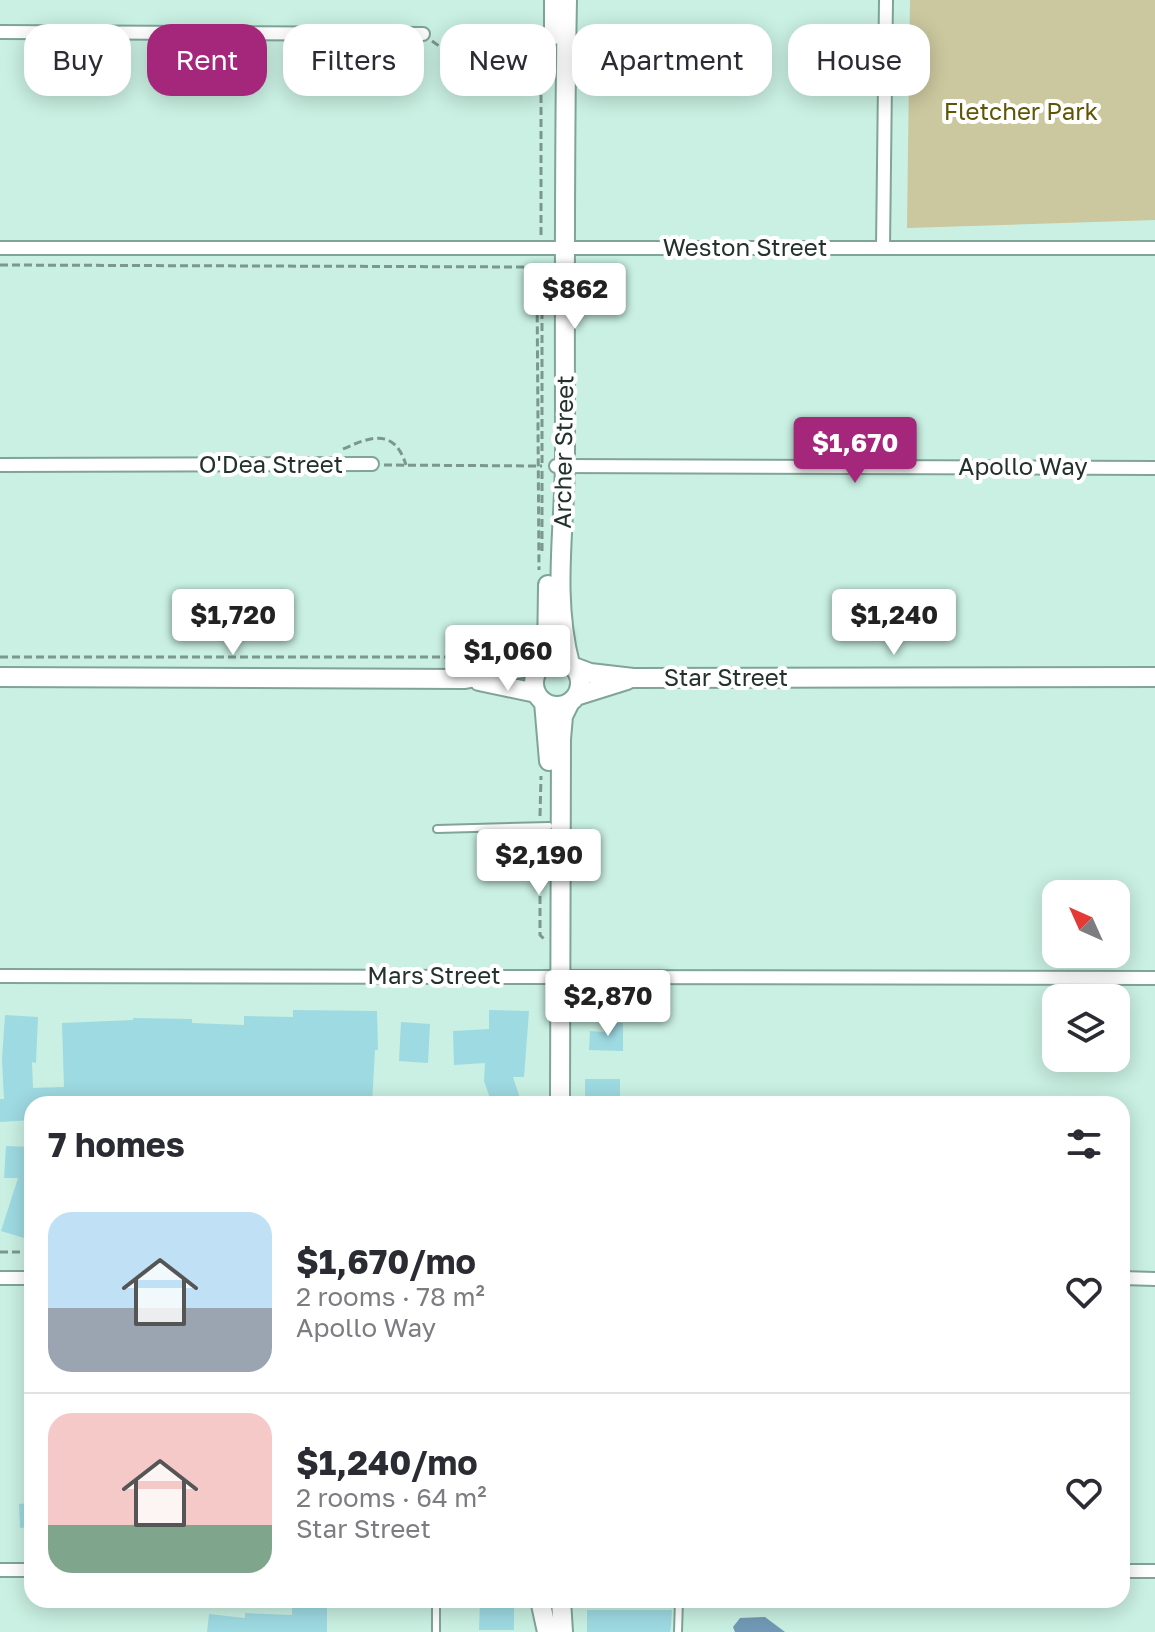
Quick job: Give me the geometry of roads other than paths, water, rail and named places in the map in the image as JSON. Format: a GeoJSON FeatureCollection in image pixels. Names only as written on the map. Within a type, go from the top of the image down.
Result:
{"type":"FeatureCollection","features":[{"type":"Feature","properties":{"kind":"main road","name":"Archer Street"},"geometry":{"type":"LineString","coordinates":[[545,663],[554,0]]}},
{"type":"Feature","properties":{"kind":"main road","name":"Archer Street"},"geometry":{"type":"LineString","coordinates":[[553,250],[567,0]]}},
{"type":"Feature","properties":{"kind":"main road","name":"Archer Street"},"geometry":{"type":"LineString","coordinates":[[550,466],[561,620],[572,665]]}},
{"type":"Feature","properties":{"kind":"main road"},"geometry":{"type":"LineString","coordinates":[[0,677],[465,679],[563,660],[572,665],[580,681],[563,716],[561,739],[548,1096]]}},
{"type":"Feature","properties":{"kind":"main road"},"geometry":{"type":"LineString","coordinates":[[545,663],[534,677],[548,733],[560,1096]]}},
{"type":"Feature","properties":{"kind":"main road","name":"Star Street"},"geometry":{"type":"LineString","coordinates":[[572,665],[590,673],[633,678],[1155,677]]}},
{"type":"Feature","properties":{"kind":"main road","name":"Star Street"},"geometry":{"type":"LineString","coordinates":[[573,699],[633,678]]}},
{"type":"Feature","properties":{"kind":"main road"},"geometry":{"type":"LineString","coordinates":[[465,679],[540,697],[557,706],[573,699]]}},
{"type":"Feature","properties":{"kind":"main road"},"geometry":{"type":"LineString","coordinates":[[542,1608],[547,1632]]}},
{"type":"Feature","properties":{"kind":"main road"},"geometry":{"type":"LineString","coordinates":[[562,1608],[563,1632]]}},
{"type":"Feature","properties":{"kind":"street"},"geometry":{"type":"LineString","coordinates":[[883,247],[886,0]]}},
{"type":"Feature","properties":{"kind":"street"},"geometry":{"type":"LineString","coordinates":[[0,32],[283,33]]}},
{"type":"Feature","properties":{"kind":"street","name":"Weston Street"},"geometry":{"type":"LineString","coordinates":[[0,248],[1155,248]]}},
{"type":"Feature","properties":{"kind":"street","name":"O'Dea Street"},"geometry":{"type":"LineString","coordinates":[[0,465],[372,464]]}},
{"type":"Feature","properties":{"kind":"street","name":"Apollo Way"},"geometry":{"type":"LineString","coordinates":[[550,466],[1155,468]]}},
{"type":"Feature","properties":{"kind":"street","name":"Mars Street"},"geometry":{"type":"LineString","coordinates":[[0,976],[1155,978]]}},
{"type":"Feature","properties":{"kind":"street"},"geometry":{"type":"LineString","coordinates":[[0,1278],[24,1278]]}},
{"type":"Feature","properties":{"kind":"street"},"geometry":{"type":"LineString","coordinates":[[1130,1278],[1155,1279]]}},
{"type":"Feature","properties":{"kind":"street"},"geometry":{"type":"LineString","coordinates":[[0,1570],[24,1570]]}},
{"type":"Feature","properties":{"kind":"street"},"geometry":{"type":"LineString","coordinates":[[1130,1571],[1155,1571]]}},
{"type":"Feature","properties":{"kind":"lane"},"geometry":{"type":"LineString","coordinates":[[437,829],[549,826]]}},
{"type":"Feature","properties":{"kind":"lane"},"geometry":{"type":"LineString","coordinates":[[436,1608],[436,1632]]}},
{"type":"Feature","properties":{"kind":"lane"},"geometry":{"type":"LineString","coordinates":[[678,1632],[679,1608]]}},
{"type":"Feature","properties":{"kind":"water"},"geometry":{"type":"Polygon","coordinates":[[[765,1617],[785,1632],[735,1632],[733,1627],[740,1618],[765,1617]]]}},
{"type":"Feature","properties":{"kind":"park label","name":"Fletcher Park"},"geometry":{"type":"Point","coordinates":[1021,112]}}]}
